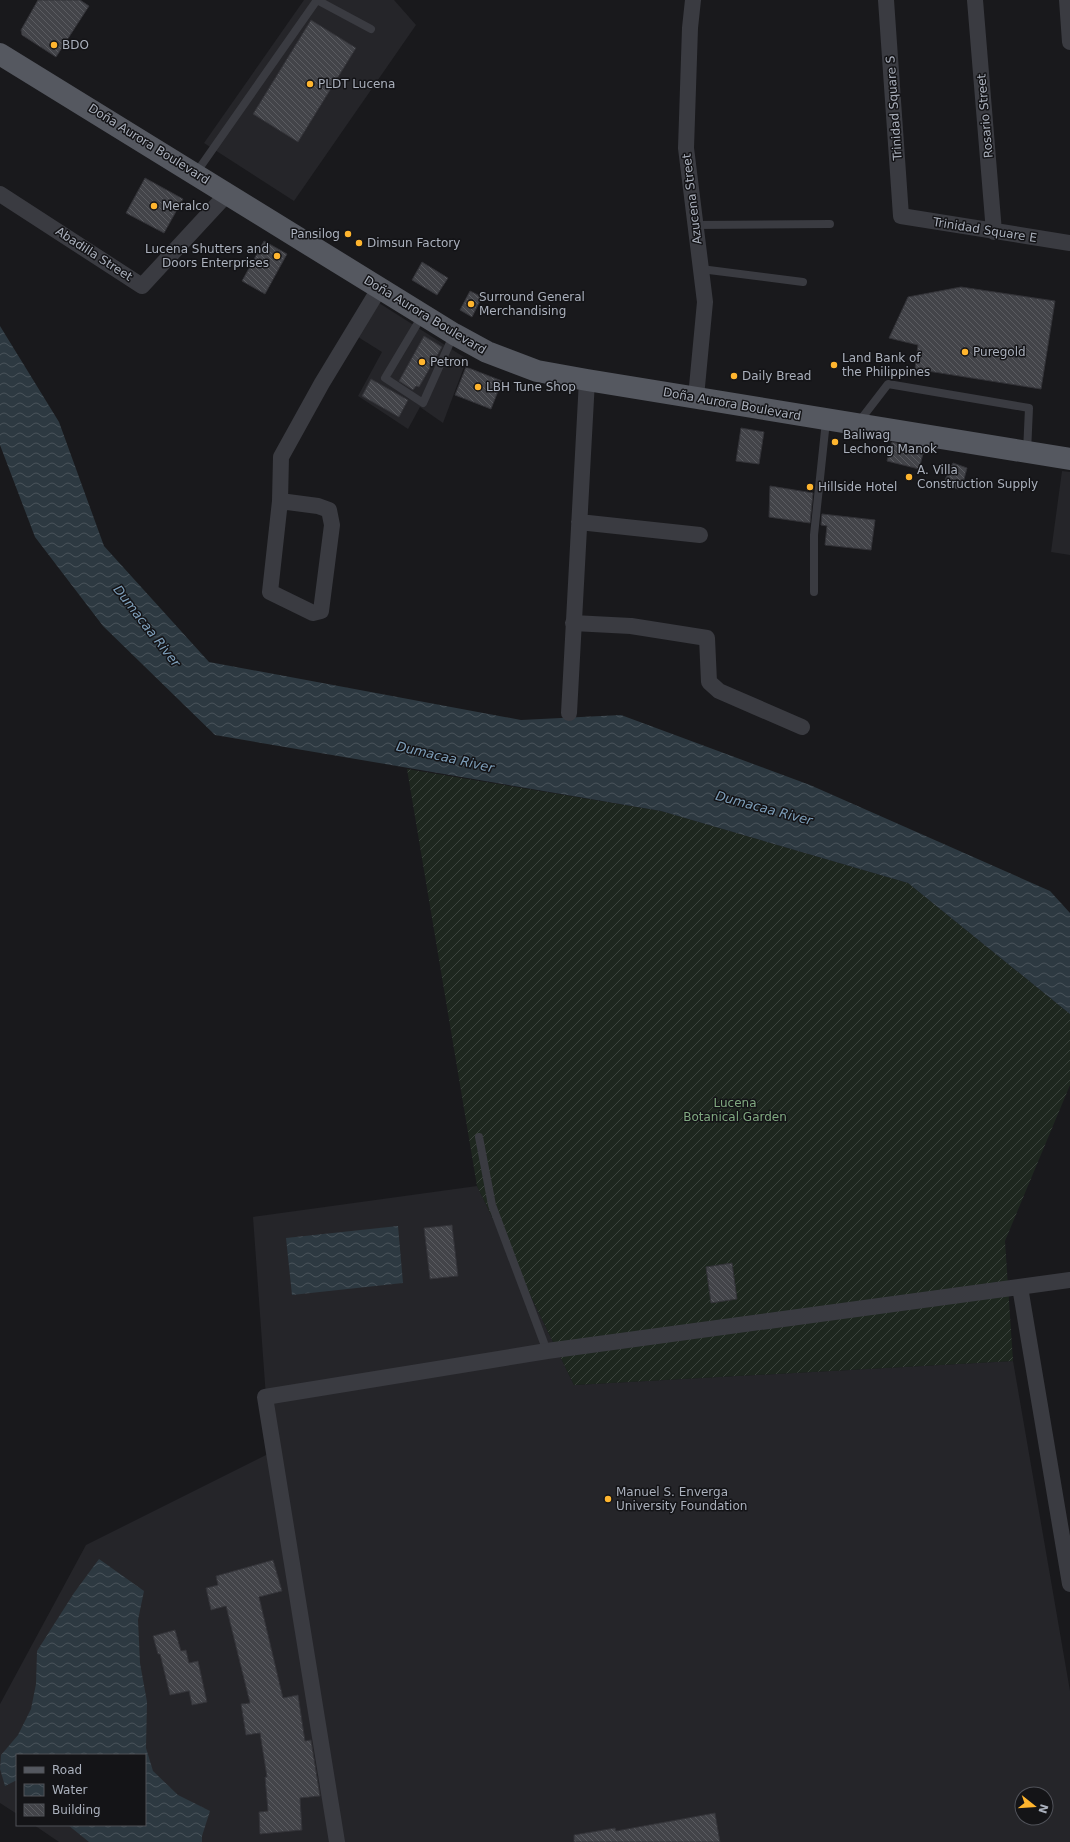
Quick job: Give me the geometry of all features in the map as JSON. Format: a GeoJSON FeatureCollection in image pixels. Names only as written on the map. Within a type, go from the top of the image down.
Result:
{"type":"FeatureCollection","features":[{"type":"Feature","properties":{"kind":"main road","name":"Doña Aurora Boulevard"},"geometry":{"type":"LineString","coordinates":[[0,54],[228,193],[422,316],[487,352],[537,371],[1070,460]]}},
{"type":"Feature","properties":{"kind":"street","name":"Azucena Street"},"geometry":{"type":"LineString","coordinates":[[693,0],[690,28],[686,148],[705,302],[696,397]]}},
{"type":"Feature","properties":{"kind":"street","name":"Trinidad Square S"},"geometry":{"type":"LineString","coordinates":[[886,0],[901,216]]}},
{"type":"Feature","properties":{"kind":"street","name":"Rosario Street"},"geometry":{"type":"LineString","coordinates":[[975,0],[994,232]]}},
{"type":"Feature","properties":{"kind":"street"},"geometry":{"type":"LineString","coordinates":[[1067,0],[1070,42]]}},
{"type":"Feature","properties":{"kind":"street","name":"Abadilla Street"},"geometry":{"type":"LineString","coordinates":[[0,194],[142,286],[228,193]]}},
{"type":"Feature","properties":{"kind":"street","name":"Trinidad Square E"},"geometry":{"type":"LineString","coordinates":[[901,216],[1070,243]]}},
{"type":"Feature","properties":{"kind":"street"},"geometry":{"type":"LineString","coordinates":[[280,501],[318,506],[329,510],[332,525],[321,611],[313,613],[270,592],[280,501],[281,457],[322,382],[379,289]]}},
{"type":"Feature","properties":{"kind":"street"},"geometry":{"type":"LineString","coordinates":[[568,713],[587,380]]}},
{"type":"Feature","properties":{"kind":"street"},"geometry":{"type":"LineString","coordinates":[[579,522],[700,535]]}},
{"type":"Feature","properties":{"kind":"street"},"geometry":{"type":"LineString","coordinates":[[574,623],[631,626],[707,638],[709,682],[719,691],[802,727]]}},
{"type":"Feature","properties":{"kind":"street"},"geometry":{"type":"LineString","coordinates":[[337,1842],[265,1397],[547,1351],[1070,1280]]}},
{"type":"Feature","properties":{"kind":"street"},"geometry":{"type":"LineString","coordinates":[[1020,1287],[1070,1584]]}},
{"type":"Feature","properties":{"kind":"lane"},"geometry":{"type":"LineString","coordinates":[[196,174],[317,0],[371,29]]}},
{"type":"Feature","properties":{"kind":"lane"},"geometry":{"type":"LineString","coordinates":[[696,225],[830,224]]}},
{"type":"Feature","properties":{"kind":"lane"},"geometry":{"type":"LineString","coordinates":[[701,269],[803,282]]}},
{"type":"Feature","properties":{"kind":"lane"},"geometry":{"type":"LineString","coordinates":[[422,316],[385,378],[423,403],[454,334]]}},
{"type":"Feature","properties":{"kind":"lane"},"geometry":{"type":"LineString","coordinates":[[857,425],[888,384],[1029,408],[1027,453]]}},
{"type":"Feature","properties":{"kind":"lane"},"geometry":{"type":"LineString","coordinates":[[814,592],[814,535],[826,420]]}},
{"type":"Feature","properties":{"kind":"lane"},"geometry":{"type":"LineString","coordinates":[[479,1137],[492,1205],[547,1351]]}},
{"type":"Feature","properties":{"kind":"shaded area","name":"PLDT Lucena"},"geometry":{"type":"Polygon","coordinates":[[[304,0],[394,0],[416,25],[294,201],[204,143],[304,0]]]}},
{"type":"Feature","properties":{"kind":"shaded area"},"geometry":{"type":"Polygon","coordinates":[[[379,303],[467,359],[443,423],[420,407],[408,429],[358,396],[382,352],[358,337],[379,303]]]}},
{"type":"Feature","properties":{"kind":"shaded area"},"geometry":{"type":"Polygon","coordinates":[[[1062,471],[1070,472],[1070,555],[1051,552],[1062,471]]]}},
{"type":"Feature","properties":{"kind":"shaded area","name":"Manuel S. Enverga University Foundation"},"geometry":{"type":"Polygon","coordinates":[[[477,1186],[574,1385],[1013,1361],[1070,1691],[1070,1842],[59,1842],[35,1826],[146,1826],[146,1754],[16,1754],[16,1813],[0,1803],[0,1704],[86,1545],[270,1453],[253,1217],[477,1186]]]}},
{"type":"Feature","properties":{"kind":"green space","name":"Lucena Botanical Garden"},"geometry":{"type":"Polygon","coordinates":[[[407,769],[661,811],[908,883],[1070,1014],[1070,1085],[1005,1241],[1013,1361],[574,1385],[477,1186],[407,769]]]}},
{"type":"Feature","properties":{"kind":"water","name":"Dumacaa River"},"geometry":{"type":"Polygon","coordinates":[[[0,326],[59,422],[104,546],[209,662],[521,720],[621,715],[810,785],[1050,891],[1070,913],[1070,1014],[908,883],[661,811],[215,735],[103,626],[35,537],[0,445],[0,326]]]}},
{"type":"Feature","properties":{"kind":"water"},"geometry":{"type":"Polygon","coordinates":[[[398,1226],[403,1283],[292,1295],[286,1238],[398,1226]]]}},
{"type":"Feature","properties":{"kind":"water"},"geometry":{"type":"Polygon","coordinates":[[[99,1559],[144,1591],[138,1620],[140,1663],[147,1702],[146,1748],[153,1771],[178,1795],[210,1811],[202,1836],[202,1842],[89,1842],[69,1826],[146,1826],[146,1754],[16,1754],[16,1780],[5,1786],[0,1769],[1,1755],[18,1735],[31,1709],[36,1684],[37,1651],[74,1593],[99,1559]]]}},
{"type":"Feature","properties":{"kind":"building"},"geometry":{"type":"Polygon","coordinates":[[[38,0],[80,0],[89,6],[56,57],[22,35],[21,30],[38,0]]]}},
{"type":"Feature","properties":{"kind":"building"},"geometry":{"type":"Polygon","coordinates":[[[311,20],[356,48],[298,142],[253,114],[311,20]]]}},
{"type":"Feature","properties":{"kind":"building","name":"Meralco"},"geometry":{"type":"Polygon","coordinates":[[[145,178],[183,199],[164,233],[126,213],[145,178]]]}},
{"type":"Feature","properties":{"kind":"building"},"geometry":{"type":"Polygon","coordinates":[[[264,241],[287,254],[265,294],[242,281],[264,241]]]}},
{"type":"Feature","properties":{"kind":"building"},"geometry":{"type":"Polygon","coordinates":[[[422,262],[448,278],[437,295],[412,280],[422,262]]]}},
{"type":"Feature","properties":{"kind":"building"},"geometry":{"type":"Polygon","coordinates":[[[961,287],[1055,301],[1041,389],[915,369],[918,345],[889,338],[908,297],[961,287]]]}},
{"type":"Feature","properties":{"kind":"building","name":"Surround General Merchandising"},"geometry":{"type":"Polygon","coordinates":[[[470,291],[482,297],[472,317],[460,310],[470,291]]]}},
{"type":"Feature","properties":{"kind":"building","name":"Petron"},"geometry":{"type":"Polygon","coordinates":[[[424,336],[442,347],[419,387],[416,386],[413,390],[399,381],[424,336]]]}},
{"type":"Feature","properties":{"kind":"building"},"geometry":{"type":"Polygon","coordinates":[[[466,367],[502,381],[491,409],[455,395],[466,367]]]}},
{"type":"Feature","properties":{"kind":"building"},"geometry":{"type":"Polygon","coordinates":[[[371,379],[408,400],[399,417],[362,396],[371,379]]]}},
{"type":"Feature","properties":{"kind":"building"},"geometry":{"type":"Polygon","coordinates":[[[741,428],[764,432],[759,464],[736,461],[741,428]]]}},
{"type":"Feature","properties":{"kind":"building"},"geometry":{"type":"Polygon","coordinates":[[[892,442],[924,450],[919,469],[887,461],[892,442]]]}},
{"type":"Feature","properties":{"kind":"building"},"geometry":{"type":"Polygon","coordinates":[[[953,463],[967,468],[963,483],[960,482],[958,489],[943,484],[953,463]]]}},
{"type":"Feature","properties":{"kind":"building"},"geometry":{"type":"Polygon","coordinates":[[[770,486],[813,493],[810,523],[769,517],[770,486]]]}},
{"type":"Feature","properties":{"kind":"building"},"geometry":{"type":"Polygon","coordinates":[[[822,514],[875,520],[871,550],[825,545],[827,526],[821,525],[822,514]]]}},
{"type":"Feature","properties":{"kind":"building"},"geometry":{"type":"Polygon","coordinates":[[[452,1225],[458,1276],[430,1279],[424,1228],[452,1225]]]}},
{"type":"Feature","properties":{"kind":"building"},"geometry":{"type":"Polygon","coordinates":[[[732,1263],[737,1299],[711,1303],[706,1267],[732,1263]]]}},
{"type":"Feature","properties":{"kind":"building"},"geometry":{"type":"Polygon","coordinates":[[[273,1560],[282,1591],[259,1597],[283,1698],[298,1695],[305,1741],[311,1740],[320,1796],[300,1798],[302,1830],[260,1834],[259,1812],[268,1811],[265,1777],[267,1777],[260,1733],[246,1735],[241,1704],[250,1703],[226,1606],[211,1610],[206,1588],[218,1585],[216,1576],[273,1560]]]}},
{"type":"Feature","properties":{"kind":"building"},"geometry":{"type":"Polygon","coordinates":[[[175,1630],[181,1651],[186,1650],[189,1663],[198,1661],[207,1702],[192,1705],[189,1691],[170,1695],[160,1654],[158,1654],[153,1636],[175,1630]]]}},
{"type":"Feature","properties":{"kind":"building"},"geometry":{"type":"Polygon","coordinates":[[[715,1813],[720,1842],[574,1842],[574,1835],[615,1828],[616,1831],[715,1813]]]}},
{"type":"Feature","properties":{"kind":"place","name":"BDO"},"geometry":{"type":"Point","coordinates":[54,45]}},
{"type":"Feature","properties":{"kind":"place","name":"PLDT Lucena"},"geometry":{"type":"Point","coordinates":[310,84]}},
{"type":"Feature","properties":{"kind":"place","name":"Meralco"},"geometry":{"type":"Point","coordinates":[154,206]}},
{"type":"Feature","properties":{"kind":"place","name":"Pansilog"},"geometry":{"type":"Point","coordinates":[348,234]}},
{"type":"Feature","properties":{"kind":"place","name":"Dimsun Factory"},"geometry":{"type":"Point","coordinates":[359,243]}},
{"type":"Feature","properties":{"kind":"place","name":"Lucena Shutters and Doors Enterprises"},"geometry":{"type":"Point","coordinates":[277,256]}},
{"type":"Feature","properties":{"kind":"place","name":"Surround General Merchandising"},"geometry":{"type":"Point","coordinates":[471,304]}},
{"type":"Feature","properties":{"kind":"place","name":"Puregold"},"geometry":{"type":"Point","coordinates":[965,352]}},
{"type":"Feature","properties":{"kind":"place","name":"Petron"},"geometry":{"type":"Point","coordinates":[422,362]}},
{"type":"Feature","properties":{"kind":"place","name":"Land Bank of the Philippines"},"geometry":{"type":"Point","coordinates":[834,365]}},
{"type":"Feature","properties":{"kind":"place","name":"Daily Bread"},"geometry":{"type":"Point","coordinates":[734,376]}},
{"type":"Feature","properties":{"kind":"place","name":"LBH Tune Shop"},"geometry":{"type":"Point","coordinates":[478,387]}},
{"type":"Feature","properties":{"kind":"place","name":"Baliwag Lechong Manok"},"geometry":{"type":"Point","coordinates":[835,442]}},
{"type":"Feature","properties":{"kind":"place","name":"A. Villa Construction Supply"},"geometry":{"type":"Point","coordinates":[909,477]}},
{"type":"Feature","properties":{"kind":"place","name":"Hillside Hotel"},"geometry":{"type":"Point","coordinates":[810,487]}},
{"type":"Feature","properties":{"kind":"place","name":"Manuel S. Enverga University Foundation"},"geometry":{"type":"Point","coordinates":[608,1499]}}]}
